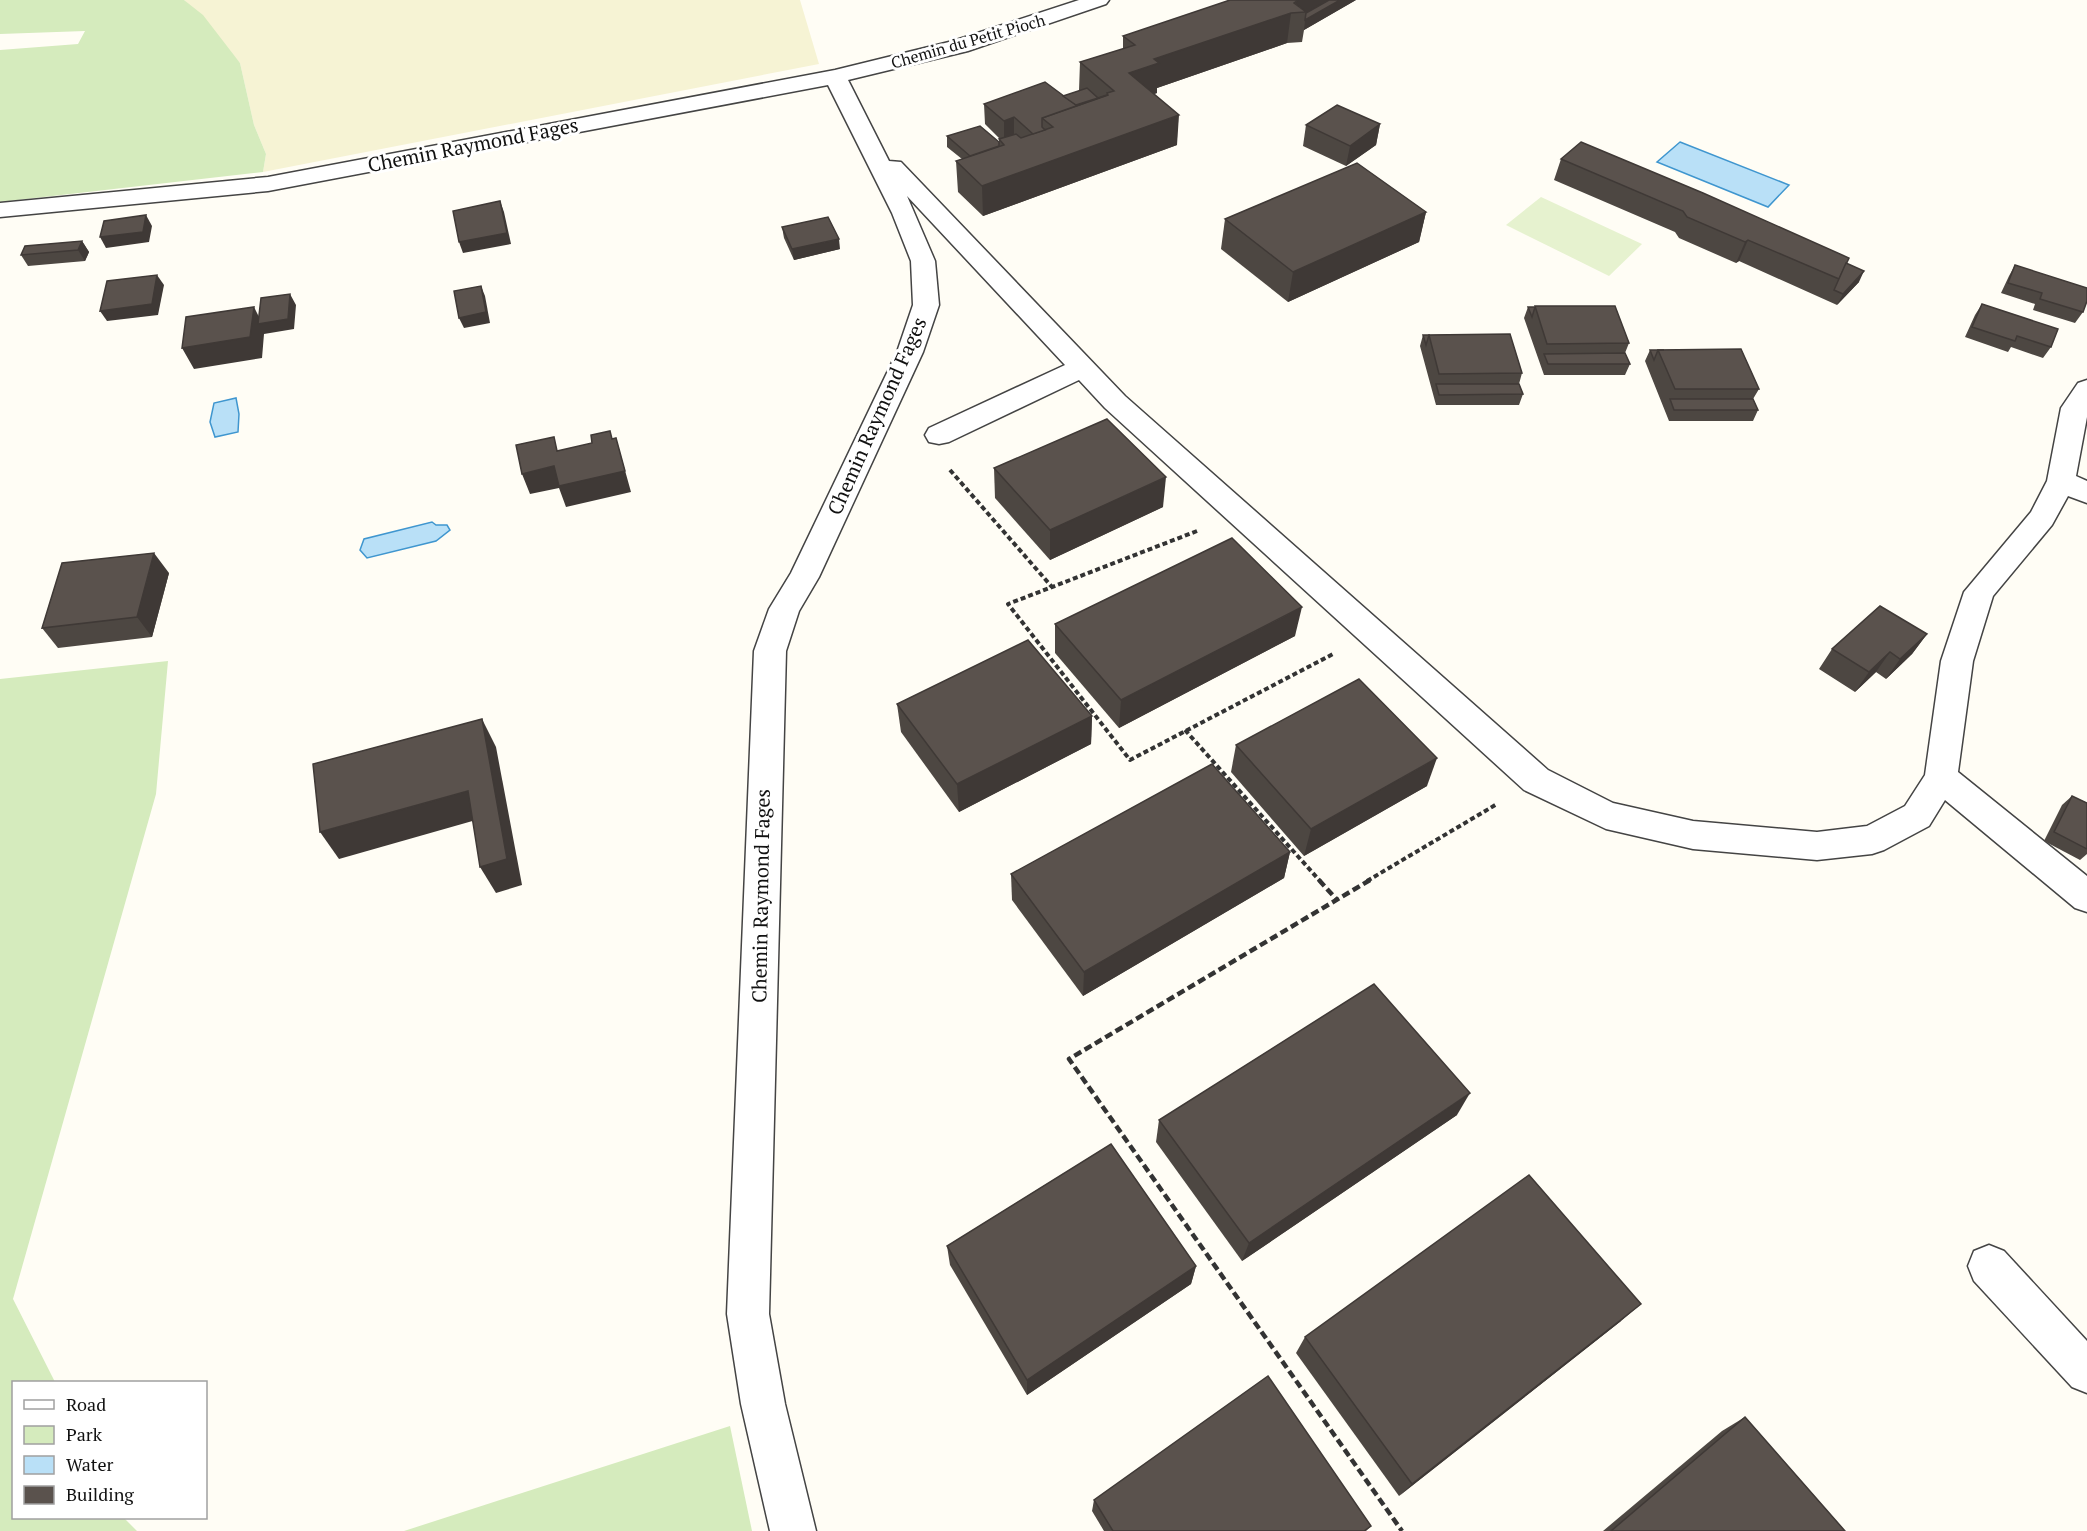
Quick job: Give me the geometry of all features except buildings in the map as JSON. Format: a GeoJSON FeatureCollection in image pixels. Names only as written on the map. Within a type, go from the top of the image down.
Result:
{"type":"FeatureCollection","features":[{"type":"Feature","properties":{"kind":"street","name":"Chemin du Petit Pioch"},"geometry":{"type":"LineString","coordinates":[[835,77],[960,46],[1099,0]]}},
{"type":"Feature","properties":{"kind":"street","name":"Chemin Raymond Fages"},"geometry":{"type":"LineString","coordinates":[[0,210],[268,184],[835,77],[904,213],[923,261],[926,305],[910,352],[804,577],[784,609],[770,651],[748,1314],[763,1404],[793,1531]]}},
{"type":"Feature","properties":{"kind":"street"},"geometry":{"type":"LineString","coordinates":[[871,144],[1115,402],[1536,780],[1606,814],[1693,834],[1817,846],[1872,840],[1917,816],[1941,777],[1957,661],[1979,592],[2043,518],[2074,487],[2075,408],[2087,389]]}},
{"type":"Feature","properties":{"kind":"street"},"geometry":{"type":"LineString","coordinates":[[939,435],[1082,368]]}},
{"type":"Feature","properties":{"kind":"street"},"geometry":{"type":"LineString","coordinates":[[1941,777],[2087,897]]}},
{"type":"Feature","properties":{"kind":"street"},"geometry":{"type":"LineString","coordinates":[[1989,1266],[2087,1372]]}},
{"type":"Feature","properties":{"kind":"path"},"geometry":{"type":"LineString","coordinates":[[950,469],[1052,587]]}},
{"type":"Feature","properties":{"kind":"path"},"geometry":{"type":"LineString","coordinates":[[1240,514],[1008,604],[1131,760],[1374,634]]}},
{"type":"Feature","properties":{"kind":"path"},"geometry":{"type":"LineString","coordinates":[[1185,730],[1337,900]]}},
{"type":"Feature","properties":{"kind":"path"},"geometry":{"type":"LineString","coordinates":[[1402,1531],[1069,1059],[1536,780]]}},
{"type":"Feature","properties":{"kind":"shaded area"},"geometry":{"type":"Polygon","coordinates":[[[184,0],[800,0],[819,64],[263,172],[266,154],[254,125],[240,63],[184,0]]]}},
{"type":"Feature","properties":{"kind":"green space"},"geometry":{"type":"Polygon","coordinates":[[[0,0],[184,0],[203,15],[240,63],[254,125],[266,154],[263,172],[0,202],[0,50],[78,44],[85,31],[0,34],[0,0]]]}},
{"type":"Feature","properties":{"kind":"green space"},"geometry":{"type":"Polygon","coordinates":[[[1541,197],[1642,244],[1609,276],[1506,225],[1541,197]]]}},
{"type":"Feature","properties":{"kind":"green space"},"geometry":{"type":"Polygon","coordinates":[[[168,661],[156,794],[13,1299],[54,1381],[12,1381],[12,1519],[125,1519],[137,1531],[0,1531],[0,679],[168,661]]]}},
{"type":"Feature","properties":{"kind":"green space"},"geometry":{"type":"Polygon","coordinates":[[[730,1426],[752,1531],[404,1531],[730,1426]]]}},
{"type":"Feature","properties":{"kind":"water"},"geometry":{"type":"Polygon","coordinates":[[[1680,142],[1789,185],[1768,207],[1657,162],[1680,142]]]}},
{"type":"Feature","properties":{"kind":"water"},"geometry":{"type":"Polygon","coordinates":[[[236,398],[239,414],[238,432],[215,437],[210,422],[214,403],[236,398]]]}},
{"type":"Feature","properties":{"kind":"water"},"geometry":{"type":"Polygon","coordinates":[[[432,522],[436,525],[447,525],[450,530],[436,541],[367,558],[360,550],[364,539],[432,522]]]}}]}
